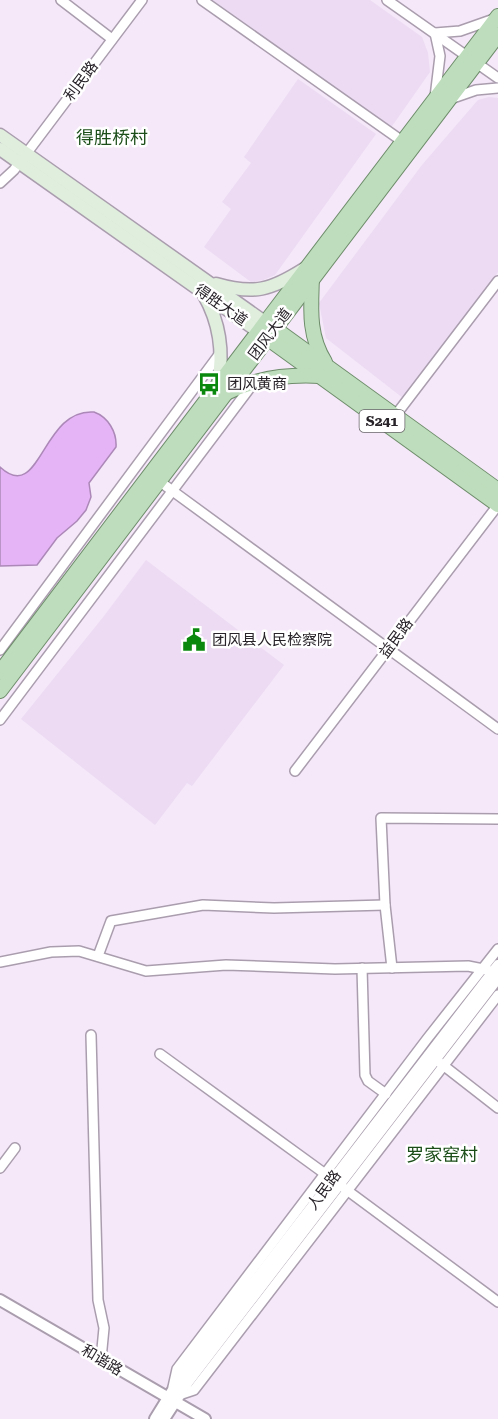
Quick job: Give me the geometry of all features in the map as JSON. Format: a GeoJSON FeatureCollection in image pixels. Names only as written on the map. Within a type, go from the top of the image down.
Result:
{"type":"FeatureCollection","features":[{"type":"Feature","properties":{"kind":"main road","name":"团风大道"},"geometry":{"type":"LineString","coordinates":[[0,672],[221,389],[472,59],[497,17]]}},
{"type":"Feature","properties":{"kind":"main road","name":"团风大道"},"geometry":{"type":"LineString","coordinates":[[472,59],[498,34]]}},
{"type":"Feature","properties":{"kind":"main road","name":"团风大道"},"geometry":{"type":"LineString","coordinates":[[309,273],[402,141],[441,99]]}},
{"type":"Feature","properties":{"kind":"main road","name":"得胜大道"},"geometry":{"type":"LineString","coordinates":[[0,135],[23,158],[325,372],[498,505]]}},
{"type":"Feature","properties":{"kind":"main road","name":"得胜大道"},"geometry":{"type":"LineString","coordinates":[[0,148],[23,158]]}},
{"type":"Feature","properties":{"kind":"main road"},"geometry":{"type":"LineString","coordinates":[[309,273],[312,333],[325,372],[281,376],[221,389],[221,352],[216,321],[205,286],[258,290],[309,273]]}},
{"type":"Feature","properties":{"kind":"main road","name":"得胜大道"},"geometry":{"type":"LineString","coordinates":[[325,372],[395,416],[498,490]]}},
{"type":"Feature","properties":{"kind":"main road","name":"团风大道"},"geometry":{"type":"LineString","coordinates":[[0,691],[159,481],[221,389]]}},
{"type":"Feature","properties":{"kind":"street"},"geometry":{"type":"LineString","coordinates":[[61,0],[112,39]]}},
{"type":"Feature","properties":{"kind":"street","name":"利民路"},"geometry":{"type":"LineString","coordinates":[[0,183],[23,158],[142,0]]}},
{"type":"Feature","properties":{"kind":"street"},"geometry":{"type":"LineString","coordinates":[[202,0],[402,141]]}},
{"type":"Feature","properties":{"kind":"street"},"geometry":{"type":"LineString","coordinates":[[387,0],[498,78]]}},
{"type":"Feature","properties":{"kind":"street"},"geometry":{"type":"LineString","coordinates":[[435,33],[460,31],[497,17]]}},
{"type":"Feature","properties":{"kind":"street"},"geometry":{"type":"LineString","coordinates":[[435,33],[440,56],[441,99],[476,90],[498,88]]}},
{"type":"Feature","properties":{"kind":"street"},"geometry":{"type":"LineString","coordinates":[[395,416],[498,281]]}},
{"type":"Feature","properties":{"kind":"street"},"geometry":{"type":"LineString","coordinates":[[0,650],[221,352]]}},
{"type":"Feature","properties":{"kind":"street"},"geometry":{"type":"LineString","coordinates":[[0,720],[255,381]]}},
{"type":"Feature","properties":{"kind":"street"},"geometry":{"type":"LineString","coordinates":[[159,481],[498,729]]}},
{"type":"Feature","properties":{"kind":"street","name":"益民路"},"geometry":{"type":"LineString","coordinates":[[295,771],[498,505]]}},
{"type":"Feature","properties":{"kind":"street"},"geometry":{"type":"LineString","coordinates":[[392,968],[385,905],[381,818],[498,819]]}},
{"type":"Feature","properties":{"kind":"street"},"geometry":{"type":"LineString","coordinates":[[98,956],[111,921],[194,906],[274,908],[385,905]]}},
{"type":"Feature","properties":{"kind":"street"},"geometry":{"type":"LineString","coordinates":[[174,1397],[194,1390],[336,1182],[386,1094],[493,971],[498,949]]}},
{"type":"Feature","properties":{"kind":"street"},"geometry":{"type":"LineString","coordinates":[[0,962],[51,952],[79,951],[146,971],[226,966],[362,968],[468,966],[493,971]]}},
{"type":"Feature","properties":{"kind":"street"},"geometry":{"type":"LineString","coordinates":[[362,968],[365,1076],[368,1081],[386,1094]]}},
{"type":"Feature","properties":{"kind":"street","name":"人民路"},"geometry":{"type":"LineString","coordinates":[[336,1182],[439,1062],[493,971]]}},
{"type":"Feature","properties":{"kind":"street","name":"人民路"},"geometry":{"type":"LineString","coordinates":[[164,1419],[181,1377],[336,1182],[493,971]]}},
{"type":"Feature","properties":{"kind":"street"},"geometry":{"type":"LineString","coordinates":[[498,995],[439,1062],[498,1108]]}},
{"type":"Feature","properties":{"kind":"street"},"geometry":{"type":"LineString","coordinates":[[90,1035],[98,1300],[104,1328],[101,1359]]}},
{"type":"Feature","properties":{"kind":"street"},"geometry":{"type":"LineString","coordinates":[[160,1054],[498,1302]]}},
{"type":"Feature","properties":{"kind":"street"},"geometry":{"type":"LineString","coordinates":[[0,1168],[15,1148]]}},
{"type":"Feature","properties":{"kind":"street","name":"和谐路"},"geometry":{"type":"LineString","coordinates":[[0,1300],[101,1359],[174,1397],[205,1419]]}},
{"type":"Feature","properties":{"kind":"street","name":"人民路"},"geometry":{"type":"LineString","coordinates":[[155,1419],[174,1397]]}},
{"type":"Feature","properties":{"kind":"shaded area"},"geometry":{"type":"Polygon","coordinates":[[[207,0],[370,0],[422,37],[428,53],[430,72],[390,129],[207,0]]]}},
{"type":"Feature","properties":{"kind":"shaded area"},"geometry":{"type":"Polygon","coordinates":[[[298,79],[376,134],[275,275],[251,282],[204,247],[231,209],[222,202],[251,163],[244,157],[298,79]]]}},
{"type":"Feature","properties":{"kind":"shaded area"},"geometry":{"type":"Polygon","coordinates":[[[489,97],[498,98],[498,272],[403,398],[326,338],[319,303],[422,165],[478,100],[489,97]]]}},
{"type":"Feature","properties":{"kind":"shaded area"},"geometry":{"type":"Polygon","coordinates":[[[94,412],[103,417],[111,426],[116,447],[89,483],[91,497],[86,510],[57,538],[37,565],[0,566],[0,467],[14,475],[25,474],[63,424],[76,415],[94,412]]]}},
{"type":"Feature","properties":{"kind":"shaded area"},"geometry":{"type":"Polygon","coordinates":[[[146,560],[284,665],[192,786],[187,783],[155,825],[21,719],[146,560]]]}},
{"type":"Feature","properties":{"kind":"place","name":"团风黄商"},"geometry":{"type":"Point","coordinates":[209,384]}},
{"type":"Feature","properties":{"kind":"place","name":"团风县人民检察院"},"geometry":{"type":"Point","coordinates":[194,640]}},
{"type":"Feature","properties":{"kind":"district","name":"得胜桥村"},"geometry":{"type":"Point","coordinates":[112,137]}},
{"type":"Feature","properties":{"kind":"district","name":"罗家窑村"},"geometry":{"type":"Point","coordinates":[442,1154]}}]}
